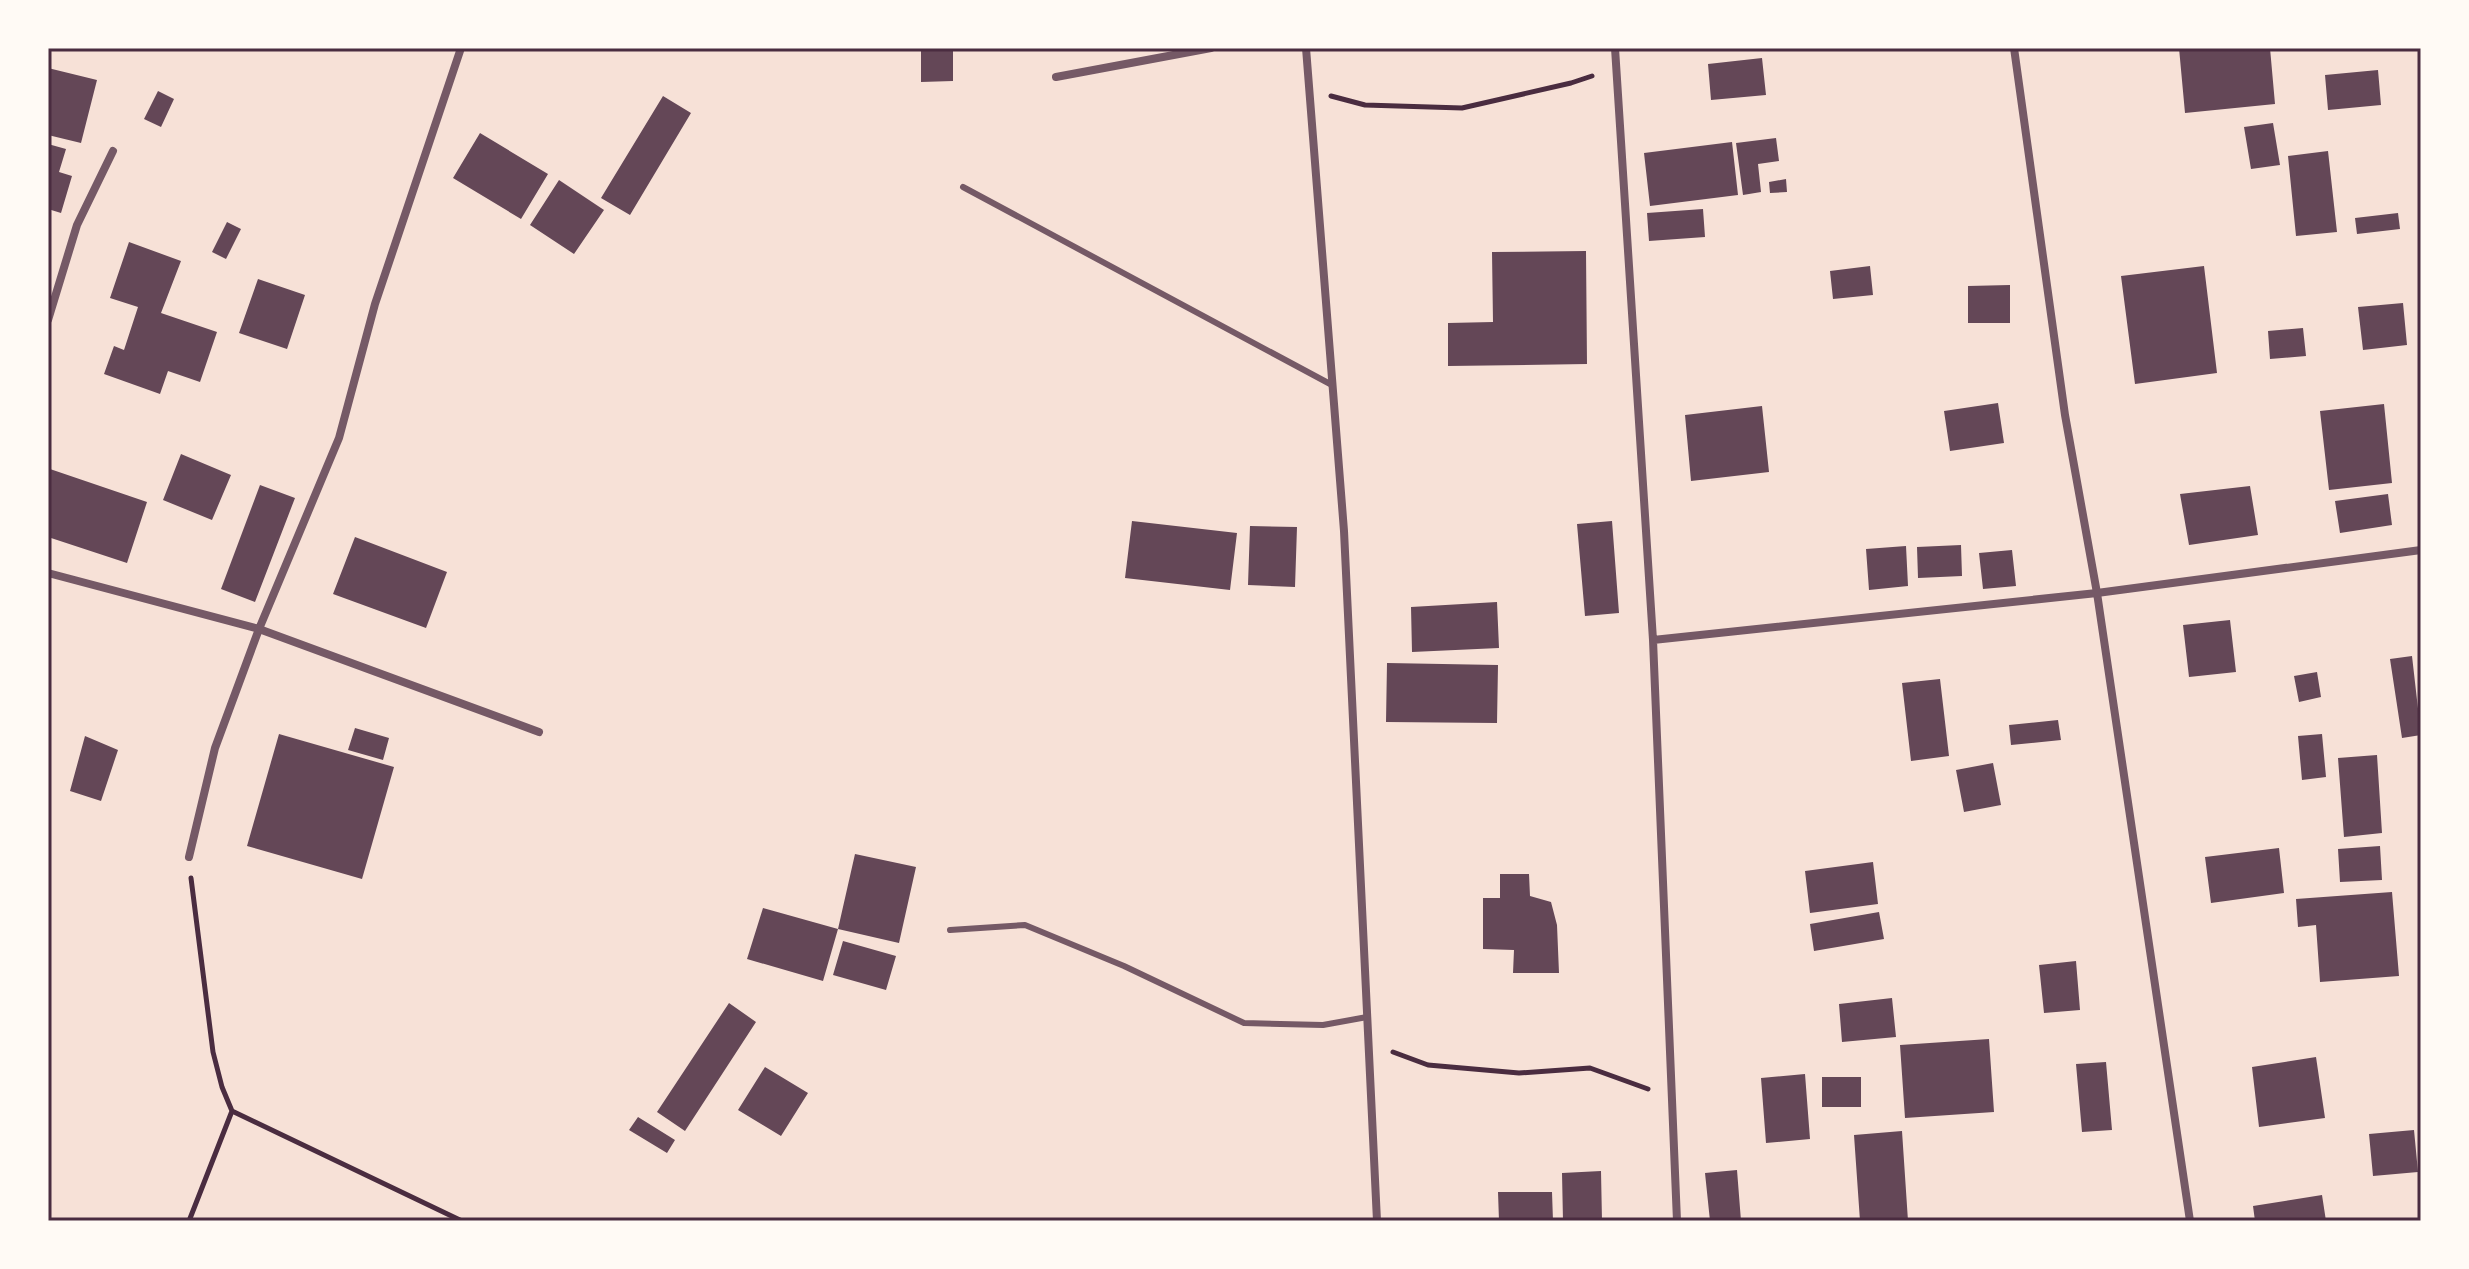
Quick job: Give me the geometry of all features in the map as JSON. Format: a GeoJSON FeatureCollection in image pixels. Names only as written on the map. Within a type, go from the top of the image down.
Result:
{"type":"FeatureCollection","features":[{"type":"Feature","properties":{"kind":"street"},"geometry":{"type":"LineString","coordinates":[[189,857],[215,748],[259,629],[339,438],[375,304],[461,48]]}},
{"type":"Feature","properties":{"kind":"street"},"geometry":{"type":"LineString","coordinates":[[1056,77],[1211,48]]}},
{"type":"Feature","properties":{"kind":"street"},"geometry":{"type":"LineString","coordinates":[[1306,48],[1344,531],[1377,1221]]}},
{"type":"Feature","properties":{"kind":"street"},"geometry":{"type":"LineString","coordinates":[[1615,48],[1653,640],[1677,1221]]}},
{"type":"Feature","properties":{"kind":"street"},"geometry":{"type":"LineString","coordinates":[[2014,48],[2065,415],[2097,593],[2190,1221]]}},
{"type":"Feature","properties":{"kind":"street"},"geometry":{"type":"LineString","coordinates":[[48,320],[77,225],[113,151]]}},
{"type":"Feature","properties":{"kind":"street"},"geometry":{"type":"LineString","coordinates":[[1653,640],[2097,593],[2421,550]]}},
{"type":"Feature","properties":{"kind":"street"},"geometry":{"type":"LineString","coordinates":[[48,573],[259,629],[539,732]]}},
{"type":"Feature","properties":{"kind":"lane"},"geometry":{"type":"LineString","coordinates":[[963,187],[1332,385]]}},
{"type":"Feature","properties":{"kind":"lane"},"geometry":{"type":"LineString","coordinates":[[950,930],[1025,925],[1124,966],[1244,1023],[1323,1025],[1367,1017]]}},
{"type":"Feature","properties":{"kind":"path"},"geometry":{"type":"LineString","coordinates":[[1309,91],[1365,105],[1462,108],[1571,83],[1616,68]]}},
{"type":"Feature","properties":{"kind":"path"},"geometry":{"type":"LineString","coordinates":[[189,857],[213,1052],[232,1111],[462,1221]]}},
{"type":"Feature","properties":{"kind":"path"},"geometry":{"type":"LineString","coordinates":[[1368,1043],[1428,1065],[1519,1073],[1590,1068],[1671,1098]]}},
{"type":"Feature","properties":{"kind":"path"},"geometry":{"type":"LineString","coordinates":[[189,1221],[232,1111]]}},
{"type":"Feature","properties":{"kind":"building"},"geometry":{"type":"Polygon","coordinates":[[[921,48],[953,48],[953,81],[921,82],[921,48]]]}},
{"type":"Feature","properties":{"kind":"building"},"geometry":{"type":"Polygon","coordinates":[[[2179,48],[2270,48],[2275,104],[2185,113],[2179,48]]]}},
{"type":"Feature","properties":{"kind":"building"},"geometry":{"type":"Polygon","coordinates":[[[1762,58],[1766,95],[1711,100],[1708,64],[1762,58]]]}},
{"type":"Feature","properties":{"kind":"building"},"geometry":{"type":"Polygon","coordinates":[[[48,68],[97,80],[81,143],[48,135],[48,68]]]}},
{"type":"Feature","properties":{"kind":"building"},"geometry":{"type":"Polygon","coordinates":[[[2378,70],[2381,105],[2328,110],[2325,75],[2378,70]]]}},
{"type":"Feature","properties":{"kind":"building"},"geometry":{"type":"Polygon","coordinates":[[[158,91],[174,99],[161,127],[144,119],[158,91]]]}},
{"type":"Feature","properties":{"kind":"building"},"geometry":{"type":"Polygon","coordinates":[[[663,96],[691,113],[630,215],[601,198],[663,96]]]}},
{"type":"Feature","properties":{"kind":"building"},"geometry":{"type":"Polygon","coordinates":[[[2273,123],[2280,165],[2251,169],[2244,127],[2273,123]]]}},
{"type":"Feature","properties":{"kind":"building"},"geometry":{"type":"Polygon","coordinates":[[[480,133],[548,174],[521,219],[453,178],[480,133]]]}},
{"type":"Feature","properties":{"kind":"building"},"geometry":{"type":"Polygon","coordinates":[[[1776,138],[1779,161],[1758,164],[1761,192],[1743,195],[1736,143],[1776,138]]]}},
{"type":"Feature","properties":{"kind":"building"},"geometry":{"type":"Polygon","coordinates":[[[1732,142],[1738,195],[1650,206],[1644,153],[1732,142]]]}},
{"type":"Feature","properties":{"kind":"building"},"geometry":{"type":"Polygon","coordinates":[[[48,144],[66,149],[59,172],[72,176],[61,213],[48,209],[48,144]]]}},
{"type":"Feature","properties":{"kind":"building"},"geometry":{"type":"Polygon","coordinates":[[[2328,151],[2337,232],[2296,236],[2288,156],[2328,151]]]}},
{"type":"Feature","properties":{"kind":"building"},"geometry":{"type":"Polygon","coordinates":[[[1786,179],[1787,192],[1770,193],[1769,182],[1786,179]]]}},
{"type":"Feature","properties":{"kind":"building"},"geometry":{"type":"Polygon","coordinates":[[[559,180],[604,210],[574,254],[530,225],[559,180]]]}},
{"type":"Feature","properties":{"kind":"building"},"geometry":{"type":"Polygon","coordinates":[[[1703,209],[1705,237],[1649,241],[1647,213],[1703,209]]]}},
{"type":"Feature","properties":{"kind":"building"},"geometry":{"type":"Polygon","coordinates":[[[2398,213],[2400,229],[2357,234],[2355,218],[2398,213]]]}},
{"type":"Feature","properties":{"kind":"building"},"geometry":{"type":"Polygon","coordinates":[[[227,222],[241,229],[226,259],[212,252],[227,222]]]}},
{"type":"Feature","properties":{"kind":"building"},"geometry":{"type":"Polygon","coordinates":[[[129,242],[181,261],[161,313],[217,332],[200,382],[168,371],[160,394],[104,374],[114,346],[124,350],[138,307],[110,298],[129,242]]]}},
{"type":"Feature","properties":{"kind":"building"},"geometry":{"type":"Polygon","coordinates":[[[1586,251],[1587,364],[1448,366],[1448,323],[1493,322],[1492,252],[1586,251]]]}},
{"type":"Feature","properties":{"kind":"building"},"geometry":{"type":"Polygon","coordinates":[[[1870,266],[1873,295],[1833,299],[1830,271],[1870,266]]]}},
{"type":"Feature","properties":{"kind":"building"},"geometry":{"type":"Polygon","coordinates":[[[2204,266],[2217,373],[2135,384],[2121,276],[2204,266]]]}},
{"type":"Feature","properties":{"kind":"building"},"geometry":{"type":"Polygon","coordinates":[[[258,279],[305,295],[287,349],[239,333],[258,279]]]}},
{"type":"Feature","properties":{"kind":"building"},"geometry":{"type":"Polygon","coordinates":[[[2010,285],[2010,323],[1968,323],[1968,286],[2010,285]]]}},
{"type":"Feature","properties":{"kind":"building"},"geometry":{"type":"Polygon","coordinates":[[[2403,303],[2407,345],[2363,350],[2358,307],[2403,303]]]}},
{"type":"Feature","properties":{"kind":"building"},"geometry":{"type":"Polygon","coordinates":[[[2303,328],[2306,356],[2270,359],[2268,331],[2303,328]]]}},
{"type":"Feature","properties":{"kind":"building"},"geometry":{"type":"Polygon","coordinates":[[[1998,403],[2004,443],[1950,451],[1944,411],[1998,403]]]}},
{"type":"Feature","properties":{"kind":"building"},"geometry":{"type":"Polygon","coordinates":[[[2384,404],[2392,483],[2329,490],[2320,411],[2384,404]]]}},
{"type":"Feature","properties":{"kind":"building"},"geometry":{"type":"Polygon","coordinates":[[[1762,406],[1769,472],[1691,481],[1685,415],[1762,406]]]}},
{"type":"Feature","properties":{"kind":"building"},"geometry":{"type":"Polygon","coordinates":[[[181,454],[231,475],[212,520],[163,500],[181,454]]]}},
{"type":"Feature","properties":{"kind":"building"},"geometry":{"type":"Polygon","coordinates":[[[50,469],[147,502],[127,563],[48,537],[50,469]]]}},
{"type":"Feature","properties":{"kind":"building"},"geometry":{"type":"Polygon","coordinates":[[[260,485],[295,498],[255,602],[221,589],[260,485]]]}},
{"type":"Feature","properties":{"kind":"building"},"geometry":{"type":"Polygon","coordinates":[[[2250,486],[2258,535],[2189,545],[2180,494],[2250,486]]]}},
{"type":"Feature","properties":{"kind":"building"},"geometry":{"type":"Polygon","coordinates":[[[2388,494],[2392,525],[2340,533],[2335,501],[2388,494]]]}},
{"type":"Feature","properties":{"kind":"building"},"geometry":{"type":"Polygon","coordinates":[[[1132,521],[1237,533],[1230,590],[1125,578],[1132,521]]]}},
{"type":"Feature","properties":{"kind":"building"},"geometry":{"type":"Polygon","coordinates":[[[1612,521],[1619,613],[1585,616],[1577,524],[1612,521]]]}},
{"type":"Feature","properties":{"kind":"building"},"geometry":{"type":"Polygon","coordinates":[[[1250,526],[1297,527],[1295,587],[1248,585],[1250,526]]]}},
{"type":"Feature","properties":{"kind":"building"},"geometry":{"type":"Polygon","coordinates":[[[355,537],[447,572],[426,628],[333,594],[355,537]]]}},
{"type":"Feature","properties":{"kind":"building"},"geometry":{"type":"Polygon","coordinates":[[[1961,545],[1962,576],[1918,578],[1917,547],[1961,545]]]}},
{"type":"Feature","properties":{"kind":"building"},"geometry":{"type":"Polygon","coordinates":[[[1906,546],[1908,586],[1869,590],[1866,549],[1906,546]]]}},
{"type":"Feature","properties":{"kind":"building"},"geometry":{"type":"Polygon","coordinates":[[[2012,550],[2016,586],[1983,589],[1979,553],[2012,550]]]}},
{"type":"Feature","properties":{"kind":"building"},"geometry":{"type":"Polygon","coordinates":[[[1497,602],[1499,648],[1412,652],[1411,607],[1497,602]]]}},
{"type":"Feature","properties":{"kind":"building"},"geometry":{"type":"Polygon","coordinates":[[[2230,620],[2236,672],[2189,677],[2183,625],[2230,620]]]}},
{"type":"Feature","properties":{"kind":"building"},"geometry":{"type":"Polygon","coordinates":[[[2412,656],[2421,735],[2402,738],[2390,659],[2412,656]]]}},
{"type":"Feature","properties":{"kind":"building"},"geometry":{"type":"Polygon","coordinates":[[[1387,663],[1498,665],[1497,723],[1386,722],[1387,663]]]}},
{"type":"Feature","properties":{"kind":"building"},"geometry":{"type":"Polygon","coordinates":[[[2317,672],[2321,697],[2299,702],[2294,676],[2317,672]]]}},
{"type":"Feature","properties":{"kind":"building"},"geometry":{"type":"Polygon","coordinates":[[[1940,679],[1949,756],[1911,761],[1902,683],[1940,679]]]}},
{"type":"Feature","properties":{"kind":"building"},"geometry":{"type":"Polygon","coordinates":[[[2058,720],[2061,740],[2011,745],[2009,725],[2058,720]]]}},
{"type":"Feature","properties":{"kind":"building"},"geometry":{"type":"Polygon","coordinates":[[[355,728],[389,738],[383,760],[348,750],[355,728]]]}},
{"type":"Feature","properties":{"kind":"building"},"geometry":{"type":"Polygon","coordinates":[[[279,734],[394,767],[362,879],[247,846],[279,734]]]}},
{"type":"Feature","properties":{"kind":"building"},"geometry":{"type":"Polygon","coordinates":[[[2322,734],[2326,777],[2302,780],[2298,736],[2322,734]]]}},
{"type":"Feature","properties":{"kind":"building"},"geometry":{"type":"Polygon","coordinates":[[[85,736],[118,750],[101,801],[70,791],[85,736]]]}},
{"type":"Feature","properties":{"kind":"building"},"geometry":{"type":"Polygon","coordinates":[[[2377,755],[2382,833],[2344,837],[2338,758],[2377,755]]]}},
{"type":"Feature","properties":{"kind":"building"},"geometry":{"type":"Polygon","coordinates":[[[1993,763],[2001,805],[1964,812],[1956,770],[1993,763]]]}},
{"type":"Feature","properties":{"kind":"building"},"geometry":{"type":"Polygon","coordinates":[[[2380,846],[2382,880],[2340,882],[2338,849],[2380,846]]]}},
{"type":"Feature","properties":{"kind":"building"},"geometry":{"type":"Polygon","coordinates":[[[2279,848],[2284,893],[2211,903],[2205,857],[2279,848]]]}},
{"type":"Feature","properties":{"kind":"building"},"geometry":{"type":"Polygon","coordinates":[[[855,854],[916,867],[899,943],[838,929],[855,854]]]}},
{"type":"Feature","properties":{"kind":"building"},"geometry":{"type":"Polygon","coordinates":[[[1873,862],[1878,904],[1810,913],[1805,871],[1873,862]]]}},
{"type":"Feature","properties":{"kind":"building"},"geometry":{"type":"Polygon","coordinates":[[[1500,874],[1529,874],[1530,896],[1551,902],[1557,925],[1559,973],[1513,973],[1514,950],[1483,949],[1483,898],[1500,898],[1500,874]]]}},
{"type":"Feature","properties":{"kind":"building"},"geometry":{"type":"Polygon","coordinates":[[[2392,892],[2399,976],[2320,982],[2316,925],[2298,927],[2296,899],[2392,892]]]}},
{"type":"Feature","properties":{"kind":"building"},"geometry":{"type":"Polygon","coordinates":[[[763,908],[838,929],[823,981],[747,959],[763,908]]]}},
{"type":"Feature","properties":{"kind":"building"},"geometry":{"type":"Polygon","coordinates":[[[1879,912],[1884,939],[1814,951],[1810,924],[1879,912]]]}},
{"type":"Feature","properties":{"kind":"building"},"geometry":{"type":"Polygon","coordinates":[[[843,941],[896,956],[886,990],[833,975],[843,941]]]}},
{"type":"Feature","properties":{"kind":"building"},"geometry":{"type":"Polygon","coordinates":[[[2076,961],[2080,1010],[2044,1013],[2039,965],[2076,961]]]}},
{"type":"Feature","properties":{"kind":"building"},"geometry":{"type":"Polygon","coordinates":[[[1892,998],[1896,1037],[1842,1042],[1839,1004],[1892,998]]]}},
{"type":"Feature","properties":{"kind":"building"},"geometry":{"type":"Polygon","coordinates":[[[729,1003],[756,1022],[685,1131],[657,1112],[729,1003]]]}},
{"type":"Feature","properties":{"kind":"building"},"geometry":{"type":"Polygon","coordinates":[[[1989,1039],[1994,1112],[1905,1118],[1900,1045],[1989,1039]]]}},
{"type":"Feature","properties":{"kind":"building"},"geometry":{"type":"Polygon","coordinates":[[[2316,1057],[2325,1118],[2259,1127],[2252,1067],[2316,1057]]]}},
{"type":"Feature","properties":{"kind":"building"},"geometry":{"type":"Polygon","coordinates":[[[2106,1062],[2112,1130],[2082,1132],[2076,1064],[2106,1062]]]}},
{"type":"Feature","properties":{"kind":"building"},"geometry":{"type":"Polygon","coordinates":[[[765,1067],[808,1093],[781,1136],[738,1110],[765,1067]]]}},
{"type":"Feature","properties":{"kind":"building"},"geometry":{"type":"Polygon","coordinates":[[[1805,1074],[1810,1139],[1766,1143],[1761,1078],[1805,1074]]]}},
{"type":"Feature","properties":{"kind":"building"},"geometry":{"type":"Polygon","coordinates":[[[1822,1077],[1861,1077],[1861,1107],[1822,1107],[1822,1077]]]}},
{"type":"Feature","properties":{"kind":"building"},"geometry":{"type":"Polygon","coordinates":[[[638,1117],[675,1140],[667,1153],[629,1130],[638,1117]]]}},
{"type":"Feature","properties":{"kind":"building"},"geometry":{"type":"Polygon","coordinates":[[[2414,1130],[2418,1172],[2373,1176],[2369,1134],[2414,1130]]]}},
{"type":"Feature","properties":{"kind":"building"},"geometry":{"type":"Polygon","coordinates":[[[1902,1131],[1908,1221],[1860,1221],[1854,1135],[1902,1131]]]}},
{"type":"Feature","properties":{"kind":"building"},"geometry":{"type":"Polygon","coordinates":[[[1737,1170],[1741,1221],[1710,1221],[1705,1173],[1737,1170]]]}},
{"type":"Feature","properties":{"kind":"building"},"geometry":{"type":"Polygon","coordinates":[[[1601,1171],[1602,1221],[1563,1221],[1562,1173],[1601,1171]]]}},
{"type":"Feature","properties":{"kind":"building"},"geometry":{"type":"Polygon","coordinates":[[[1498,1192],[1552,1192],[1553,1221],[1499,1221],[1498,1192]]]}},
{"type":"Feature","properties":{"kind":"building"},"geometry":{"type":"Polygon","coordinates":[[[2322,1195],[2326,1221],[2255,1221],[2253,1206],[2322,1195]]]}}]}
